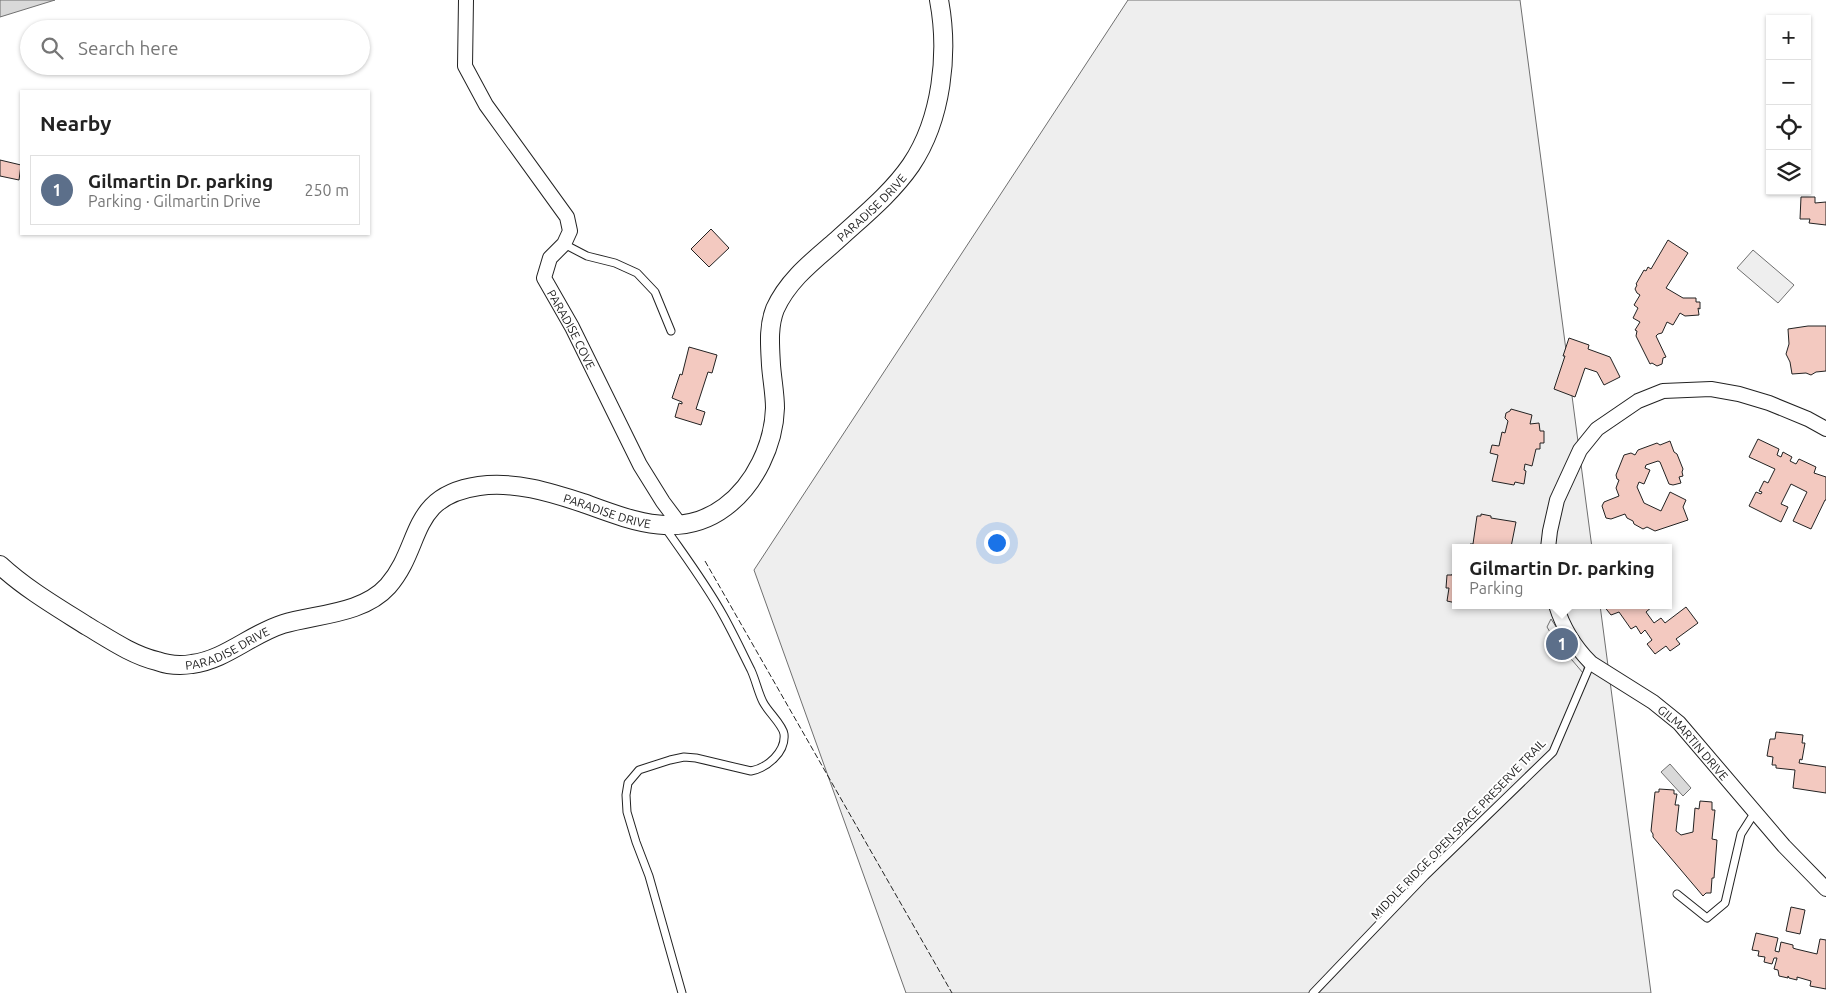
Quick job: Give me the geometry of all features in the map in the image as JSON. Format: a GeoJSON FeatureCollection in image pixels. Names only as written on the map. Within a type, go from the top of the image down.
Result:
{"type":"FeatureCollection","features":[{"type":"Feature","properties":{"kind":"street"},"geometry":{"type":"LineString","coordinates":[[466,0],[465,66],[486,105],[567,217],[570,231],[564,244]]}},
{"type":"Feature","properties":{"kind":"street","name":"PARADISE DRIVE"},"geometry":{"type":"LineString","coordinates":[[0,565],[24,586],[52,605],[125,648],[158,662],[175,665],[192,664],[221,655],[252,637],[281,625],[347,609],[368,601],[386,589],[397,574],[423,518],[434,505],[462,490],[479,486],[515,486],[552,494],[646,524],[672,526],[710,517],[737,497],[748,484],[765,451],[772,431],[774,408],[769,333],[773,314],[781,297],[800,273],[888,192],[912,164],[920,151],[933,117],[940,78],[943,36],[940,0]]}},
{"type":"Feature","properties":{"kind":"street","name":"PARADISE COVE"},"geometry":{"type":"LineString","coordinates":[[564,244],[550,258],[544,278],[572,327],[640,464],[663,502],[672,526]]}},
{"type":"Feature","properties":{"kind":"street"},"geometry":{"type":"LineString","coordinates":[[1548,544],[1557,500],[1580,450],[1597,429],[1638,401],[1663,391],[1711,389],[1739,394],[1769,403],[1808,419],[1826,429]]}},
{"type":"Feature","properties":{"kind":"street","name":"GILMARTIN DRIVE"},"geometry":{"type":"LineString","coordinates":[[1558,609],[1572,640],[1592,662],[1653,702],[1678,723],[1795,857],[1826,889]]}},
{"type":"Feature","properties":{"kind":"lane"},"geometry":{"type":"LineString","coordinates":[[564,244],[587,256],[615,263],[637,272],[655,292],[671,331]]}},
{"type":"Feature","properties":{"kind":"lane"},"geometry":{"type":"LineString","coordinates":[[672,526],[722,614],[752,672],[764,703],[783,730],[784,736],[776,757],[760,769],[751,771],[684,757],[639,770],[628,782],[626,795],[627,812],[649,876],[682,993]]}},
{"type":"Feature","properties":{"kind":"lane","name":"MIDDLE RIDGE OPEN SPACE PRESERVE TRAIL"},"geometry":{"type":"LineString","coordinates":[[1313,993],[1425,876],[1553,752],[1592,662]]}},
{"type":"Feature","properties":{"kind":"lane"},"geometry":{"type":"LineString","coordinates":[[1677,894],[1707,918],[1725,903],[1741,834],[1755,811]]}},
{"type":"Feature","properties":{"kind":"shaded area"},"geometry":{"type":"Polygon","coordinates":[[[0,0],[55,0],[0,17],[0,0]]]}},
{"type":"Feature","properties":{"kind":"shaded area"},"geometry":{"type":"Polygon","coordinates":[[[1128,0],[1520,0],[1591,544],[1452,544],[1452,609],[1601,609],[1651,993],[906,993],[754,570],[1128,0]]]}},
{"type":"Feature","properties":{"kind":"shaded area"},"geometry":{"type":"Polygon","coordinates":[[[1753,250],[1794,285],[1778,303],[1737,268],[1753,250]]]}},
{"type":"Feature","properties":{"kind":"shaded area"},"geometry":{"type":"Polygon","coordinates":[[[1551,619],[1575,656],[1585,664],[1583,673],[1561,651],[1547,627],[1551,619]]]}},
{"type":"Feature","properties":{"kind":"shaded area"},"geometry":{"type":"Polygon","coordinates":[[[1670,764],[1691,788],[1683,796],[1661,772],[1670,764]]]}},
{"type":"Feature","properties":{"kind":"building"},"geometry":{"type":"Polygon","coordinates":[[[0,160],[20,165],[19,180],[0,176],[0,160]]]}},
{"type":"Feature","properties":{"kind":"building"},"geometry":{"type":"Polygon","coordinates":[[[1801,197],[1815,197],[1815,203],[1826,202],[1826,225],[1809,223],[1810,219],[1800,219],[1801,197]]]}},
{"type":"Feature","properties":{"kind":"building"},"geometry":{"type":"Polygon","coordinates":[[[711,229],[729,248],[709,267],[691,249],[711,229]]]}},
{"type":"Feature","properties":{"kind":"building"},"geometry":{"type":"Polygon","coordinates":[[[1668,240],[1688,253],[1666,288],[1683,298],[1696,298],[1696,302],[1700,302],[1700,309],[1698,308],[1699,315],[1685,316],[1680,313],[1673,325],[1667,322],[1662,333],[1656,336],[1666,357],[1663,358],[1662,364],[1657,366],[1652,363],[1650,364],[1636,336],[1637,331],[1635,330],[1640,322],[1633,318],[1638,308],[1634,305],[1640,295],[1635,289],[1644,270],[1646,271],[1648,267],[1651,269],[1668,240]]]}},
{"type":"Feature","properties":{"kind":"building"},"geometry":{"type":"Polygon","coordinates":[[[1826,326],[1826,371],[1816,372],[1811,375],[1806,373],[1792,374],[1790,362],[1786,354],[1789,344],[1788,329],[1826,326]]]}},
{"type":"Feature","properties":{"kind":"building"},"geometry":{"type":"Polygon","coordinates":[[[1569,338],[1589,345],[1588,349],[1610,357],[1620,377],[1604,385],[1597,372],[1585,368],[1575,397],[1554,389],[1569,338]]]}},
{"type":"Feature","properties":{"kind":"building"},"geometry":{"type":"Polygon","coordinates":[[[689,347],[717,355],[712,373],[708,372],[696,409],[705,412],[701,425],[675,417],[679,403],[682,404],[682,402],[672,398],[680,374],[682,375],[689,347]]]}},
{"type":"Feature","properties":{"kind":"building"},"geometry":{"type":"Polygon","coordinates":[[[1511,409],[1532,415],[1530,424],[1539,423],[1540,431],[1544,431],[1544,443],[1540,443],[1540,449],[1536,449],[1532,466],[1525,464],[1524,484],[1515,482],[1514,485],[1492,481],[1498,455],[1490,453],[1492,445],[1499,446],[1502,432],[1505,433],[1508,421],[1505,418],[1506,413],[1511,409]]]}},
{"type":"Feature","properties":{"kind":"building"},"geometry":{"type":"Polygon","coordinates":[[[1758,439],[1779,449],[1777,455],[1781,457],[1783,452],[1792,457],[1790,461],[1796,464],[1799,459],[1816,467],[1814,473],[1826,477],[1826,500],[1811,529],[1793,521],[1807,492],[1791,484],[1781,504],[1788,507],[1781,522],[1749,506],[1756,492],[1761,494],[1762,492],[1759,491],[1764,481],[1768,483],[1775,469],[1749,457],[1758,439]]]}},
{"type":"Feature","properties":{"kind":"building"},"geometry":{"type":"Polygon","coordinates":[[[1670,441],[1683,469],[1683,476],[1679,477],[1681,483],[1669,484],[1658,461],[1646,465],[1645,468],[1650,470],[1644,484],[1639,482],[1637,487],[1644,503],[1661,511],[1670,492],[1686,500],[1683,507],[1688,520],[1655,531],[1647,527],[1643,529],[1634,524],[1625,514],[1611,519],[1606,518],[1602,506],[1604,502],[1619,496],[1616,488],[1619,480],[1616,475],[1624,455],[1631,453],[1635,455],[1638,450],[1657,443],[1660,445],[1670,441]]]}},
{"type":"Feature","properties":{"kind":"building"},"geometry":{"type":"Polygon","coordinates":[[[1481,514],[1491,516],[1491,518],[1516,522],[1512,544],[1473,544],[1477,516],[1481,516],[1481,514]]]}},
{"type":"Feature","properties":{"kind":"building"},"geometry":{"type":"Polygon","coordinates":[[[1447,575],[1452,575],[1452,602],[1447,601],[1449,588],[1446,588],[1447,575]]]}},
{"type":"Feature","properties":{"kind":"building"},"geometry":{"type":"Polygon","coordinates":[[[1686,607],[1698,623],[1676,639],[1680,644],[1670,651],[1666,646],[1655,654],[1647,644],[1652,640],[1645,630],[1641,634],[1636,626],[1631,629],[1619,612],[1611,615],[1606,609],[1650,609],[1646,612],[1654,623],[1661,618],[1665,623],[1686,607]]]}},
{"type":"Feature","properties":{"kind":"building"},"geometry":{"type":"Polygon","coordinates":[[[1776,732],[1803,735],[1802,743],[1805,743],[1802,760],[1800,759],[1799,763],[1826,767],[1826,793],[1793,788],[1795,770],[1776,768],[1776,765],[1772,765],[1773,757],[1767,756],[1770,739],[1775,739],[1776,732]]]}},
{"type":"Feature","properties":{"kind":"building"},"geometry":{"type":"Polygon","coordinates":[[[1659,789],[1674,790],[1674,794],[1677,794],[1675,805],[1679,805],[1676,831],[1681,835],[1693,832],[1695,808],[1699,809],[1700,801],[1712,802],[1712,810],[1715,810],[1712,839],[1717,840],[1711,893],[1706,893],[1703,896],[1653,837],[1651,831],[1655,792],[1659,792],[1659,789]]]}},
{"type":"Feature","properties":{"kind":"building"},"geometry":{"type":"Polygon","coordinates":[[[1791,907],[1805,910],[1800,934],[1786,931],[1791,907]]]}},
{"type":"Feature","properties":{"kind":"building"},"geometry":{"type":"Polygon","coordinates":[[[1756,933],[1778,938],[1775,951],[1779,952],[1781,942],[1793,945],[1793,948],[1796,949],[1817,954],[1820,939],[1826,940],[1826,989],[1810,986],[1811,981],[1797,977],[1797,980],[1788,976],[1788,978],[1779,976],[1778,970],[1774,969],[1777,958],[1774,958],[1772,964],[1764,962],[1765,957],[1758,956],[1759,951],[1752,950],[1756,933]]]}},
{"type":"Feature","properties":{"kind":"fence"},"geometry":{"type":"LineString","coordinates":[[705,561],[952,993]]}},
{"type":"Feature","properties":{"kind":"place","name":"Gilmartin Dr. parking"},"geometry":{"type":"Point","coordinates":[1562,644]}}]}
